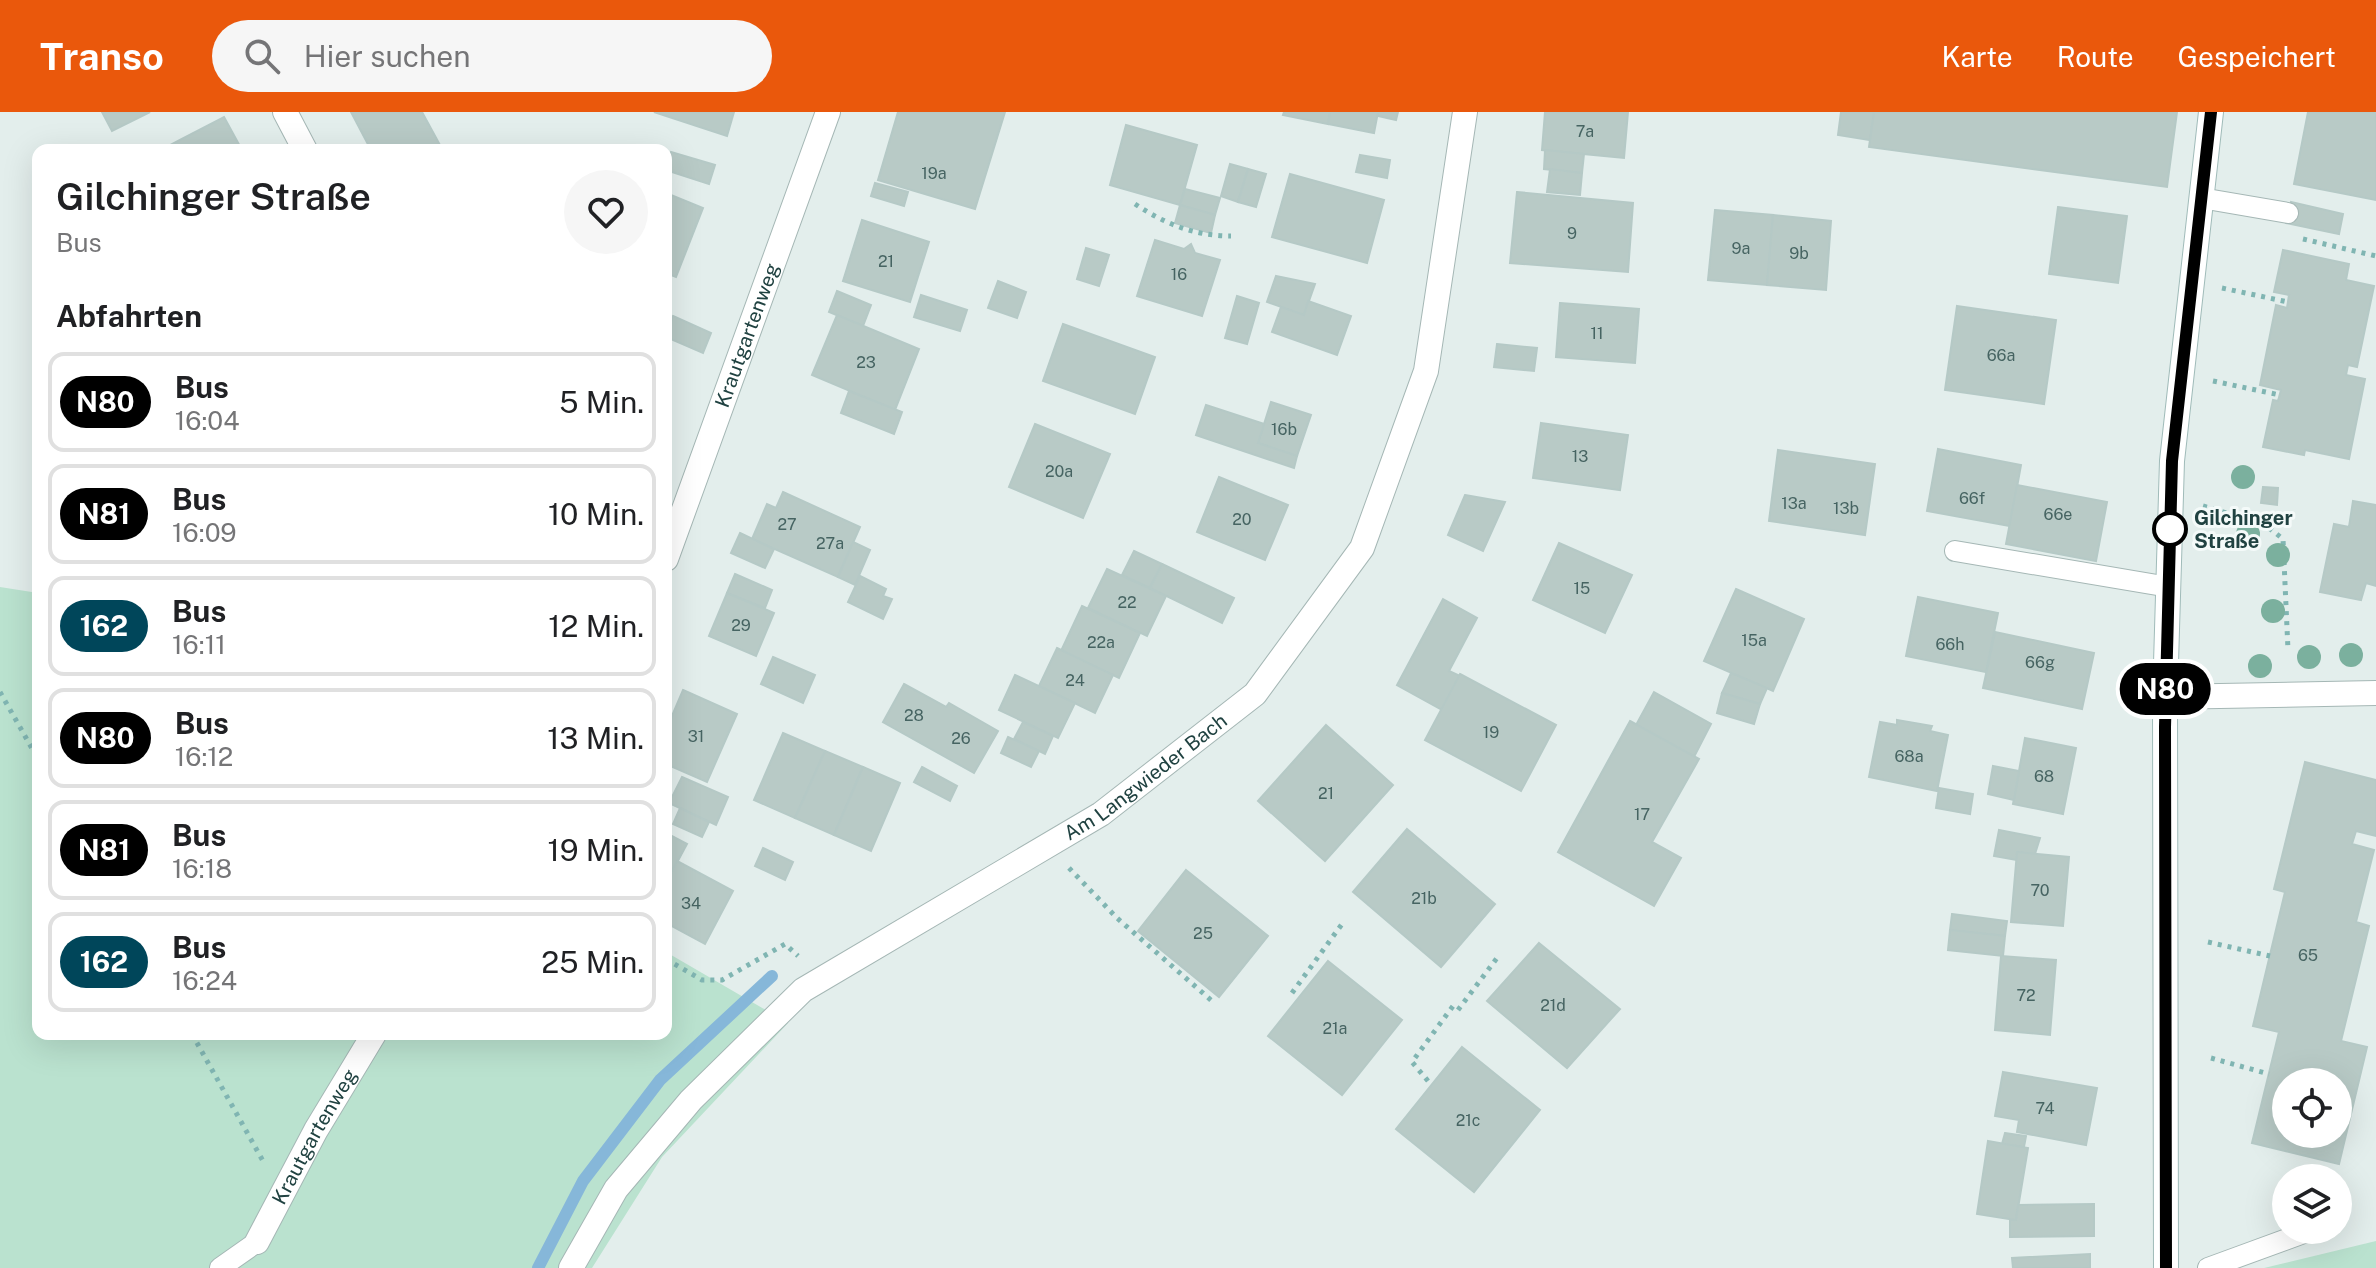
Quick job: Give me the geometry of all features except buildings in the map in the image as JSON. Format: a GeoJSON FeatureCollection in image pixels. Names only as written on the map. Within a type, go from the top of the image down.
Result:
{"type":"FeatureCollection","features":[{"type":"Feature","properties":{"kind":"street"},"geometry":{"type":"LineString","coordinates":[[285,112],[302,144]]}},
{"type":"Feature","properties":{"kind":"street","name":"Krautgartenweg"},"geometry":{"type":"LineString","coordinates":[[672,532],[828,112]]}},
{"type":"Feature","properties":{"kind":"street","name":"Am Langwieder Bach"},"geometry":{"type":"LineString","coordinates":[[571,1268],[616,1189],[682,1111],[803,990],[1101,814],[1255,694],[1362,548],[1426,371],[1465,112]]}},
{"type":"Feature","properties":{"kind":"street"},"geometry":{"type":"LineString","coordinates":[[2166,1268],[2165,697],[2172,461],[2211,112]]}},
{"type":"Feature","properties":{"kind":"street"},"geometry":{"type":"LineString","coordinates":[[2165,697],[2376,693]]}},
{"type":"Feature","properties":{"kind":"street","name":"Krautgartenweg"},"geometry":{"type":"LineString","coordinates":[[257,1242],[281,1193],[370,1040]]}},
{"type":"Feature","properties":{"kind":"lane"},"geometry":{"type":"LineString","coordinates":[[2201,198],[2288,213]]}},
{"type":"Feature","properties":{"kind":"lane"},"geometry":{"type":"LineString","coordinates":[[1955,551],[2169,587]]}},
{"type":"Feature","properties":{"kind":"lane"},"geometry":{"type":"LineString","coordinates":[[220,1268],[257,1242]]}},
{"type":"Feature","properties":{"kind":"lane"},"geometry":{"type":"LineString","coordinates":[[2208,1268],[2274,1244]]}},
{"type":"Feature","properties":{"kind":"path"},"geometry":{"type":"LineString","coordinates":[[1135,204],[1163,223],[1209,236],[1231,236]]}},
{"type":"Feature","properties":{"kind":"path"},"geometry":{"type":"LineString","coordinates":[[2217,287],[2288,302]]}},
{"type":"Feature","properties":{"kind":"path"},"geometry":{"type":"LineString","coordinates":[[2208,380],[2280,395]]}},
{"type":"Feature","properties":{"kind":"path"},"geometry":{"type":"LineString","coordinates":[[2199,504],[2264,524],[2283,539],[2288,650]]}},
{"type":"Feature","properties":{"kind":"path"},"geometry":{"type":"LineString","coordinates":[[0,692],[32,748]]}},
{"type":"Feature","properties":{"kind":"path"},"geometry":{"type":"LineString","coordinates":[[1048,846],[1117,918],[1212,1001]]}},
{"type":"Feature","properties":{"kind":"path"},"geometry":{"type":"LineString","coordinates":[[1292,993],[1342,924]]}},
{"type":"Feature","properties":{"kind":"path"},"geometry":{"type":"LineString","coordinates":[[2208,942],[2270,956]]}},
{"type":"Feature","properties":{"kind":"path"},"geometry":{"type":"LineString","coordinates":[[672,962],[702,980],[722,980],[785,944],[822,979]]}},
{"type":"Feature","properties":{"kind":"path"},"geometry":{"type":"LineString","coordinates":[[1428,1081],[1412,1062],[1500,954]]}},
{"type":"Feature","properties":{"kind":"path"},"geometry":{"type":"LineString","coordinates":[[195,1040],[281,1193]]}},
{"type":"Feature","properties":{"kind":"path"},"geometry":{"type":"LineString","coordinates":[[2211,1058],[2269,1074]]}},
{"type":"Feature","properties":{"kind":"green space"},"geometry":{"type":"Polygon","coordinates":[[[0,587],[32,592],[32,1040],[672,1040],[672,955],[788,1023],[662,1157],[592,1268],[0,1268],[0,587]]]}},
{"type":"Feature","properties":{"kind":"green space"},"geometry":{"type":"Polygon","coordinates":[[[2376,1241],[2376,1268],[2264,1268],[2376,1241]]]}},
{"type":"Feature","properties":{"kind":"waterway"},"geometry":{"type":"LineString","coordinates":[[538,1268],[583,1181],[660,1080],[772,976]]}},
{"type":"Feature","properties":{"kind":"bus line","name":"N80"},"geometry":{"type":"LineString","coordinates":[[2166,1268],[2165,727],[2172,461],[2211,112]]}},
{"type":"Feature","properties":{"kind":"place","name":"Gilchinger Straße"},"geometry":{"type":"Point","coordinates":[2170,529]}}]}
